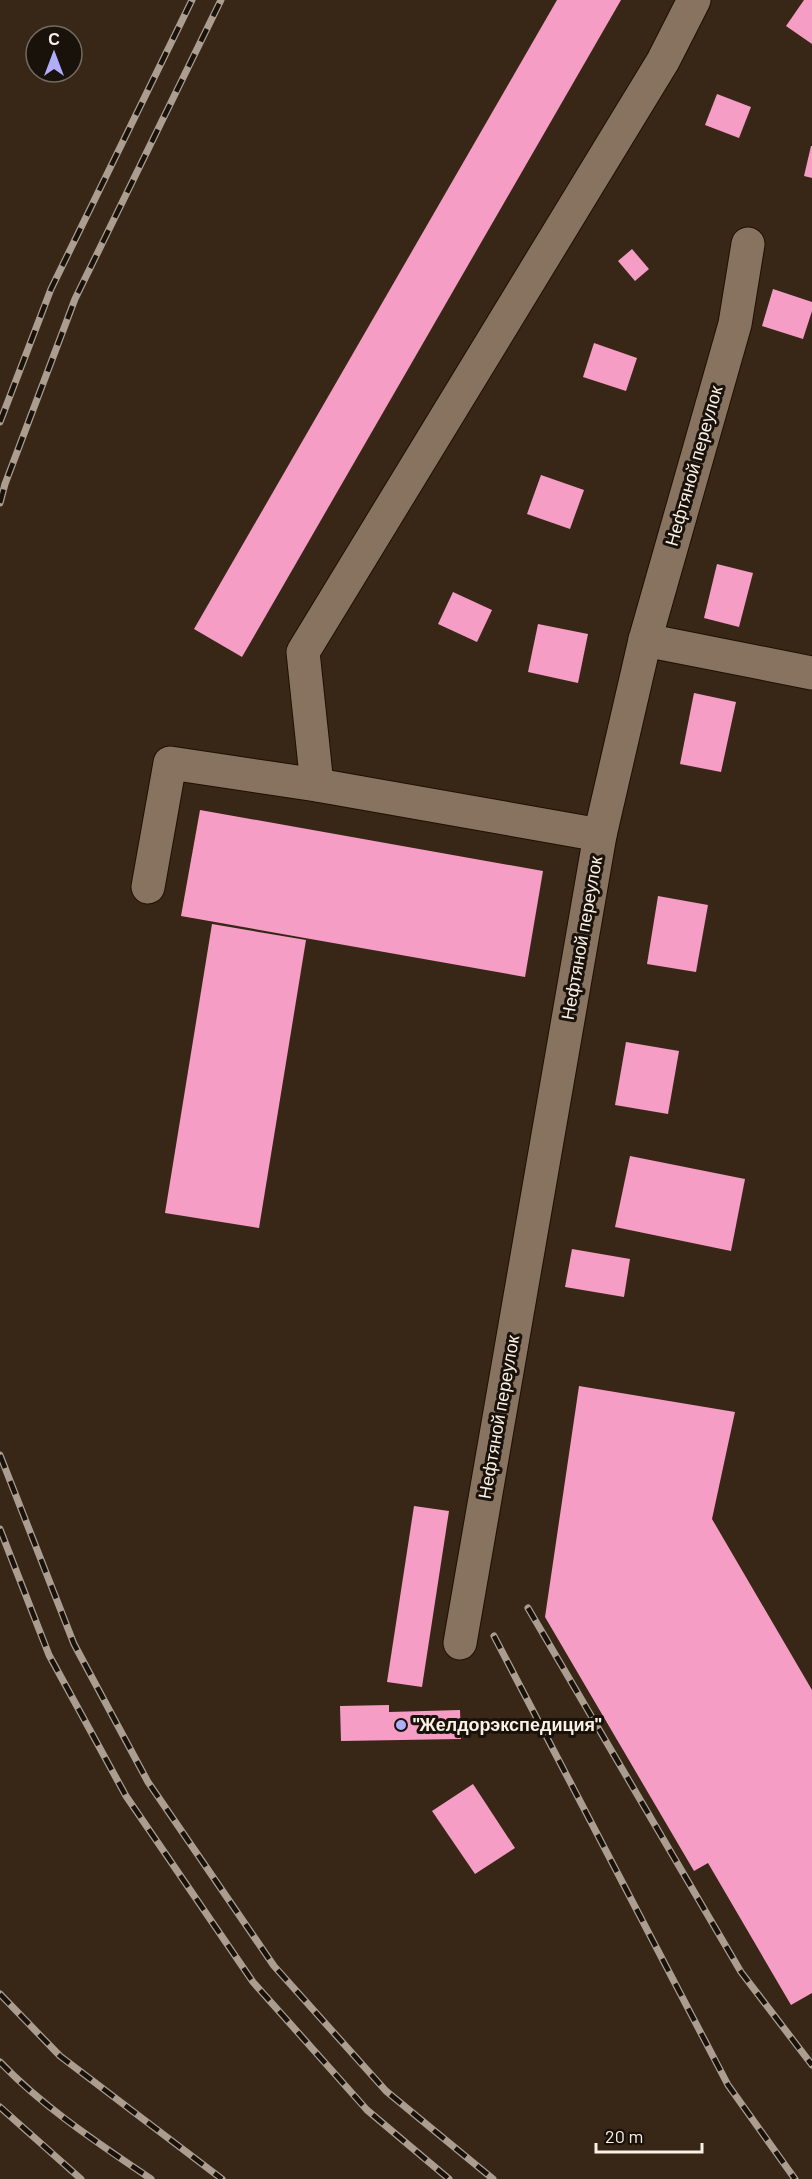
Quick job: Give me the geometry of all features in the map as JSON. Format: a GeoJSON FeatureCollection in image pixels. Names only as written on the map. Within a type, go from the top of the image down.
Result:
{"type":"FeatureCollection","features":[{"type":"Feature","properties":{"kind":"street"},"geometry":{"type":"LineString","coordinates":[[317,785],[303,652],[663,61],[694,0]]}},
{"type":"Feature","properties":{"kind":"street","name":"Нефтяной переулок"},"geometry":{"type":"LineString","coordinates":[[460,1643],[600,835],[645,640],[735,324],[748,244]]}},
{"type":"Feature","properties":{"kind":"street"},"geometry":{"type":"LineString","coordinates":[[645,640],[812,673]]}},
{"type":"Feature","properties":{"kind":"street"},"geometry":{"type":"LineString","coordinates":[[148,887],[170,763],[317,785],[600,835]]}},
{"type":"Feature","properties":{"kind":"building"},"geometry":{"type":"Polygon","coordinates":[[[557,0],[621,0],[242,657],[194,629],[557,0]]]}},
{"type":"Feature","properties":{"kind":"building"},"geometry":{"type":"Polygon","coordinates":[[[804,0],[812,0],[812,44],[786,26],[804,0]]]}},
{"type":"Feature","properties":{"kind":"building"},"geometry":{"type":"Polygon","coordinates":[[[717,94],[751,107],[739,138],[705,125],[717,94]]]}},
{"type":"Feature","properties":{"kind":"building"},"geometry":{"type":"Polygon","coordinates":[[[812,146],[812,178],[804,176],[812,146]]]}},
{"type":"Feature","properties":{"kind":"building"},"geometry":{"type":"Polygon","coordinates":[[[632,249],[649,269],[635,281],[618,261],[632,249]]]}},
{"type":"Feature","properties":{"kind":"building"},"geometry":{"type":"Polygon","coordinates":[[[773,289],[812,302],[812,311],[803,339],[762,326],[773,289]]]}},
{"type":"Feature","properties":{"kind":"building"},"geometry":{"type":"Polygon","coordinates":[[[594,343],[637,358],[626,391],[583,377],[594,343]]]}},
{"type":"Feature","properties":{"kind":"building"},"geometry":{"type":"Polygon","coordinates":[[[541,475],[584,490],[570,529],[527,514],[541,475]]]}},
{"type":"Feature","properties":{"kind":"building"},"geometry":{"type":"Polygon","coordinates":[[[717,564],[753,573],[739,627],[704,618],[717,564]]]}},
{"type":"Feature","properties":{"kind":"building"},"geometry":{"type":"Polygon","coordinates":[[[453,592],[492,610],[477,642],[438,624],[453,592]]]}},
{"type":"Feature","properties":{"kind":"building"},"geometry":{"type":"Polygon","coordinates":[[[538,624],[588,634],[578,683],[528,672],[538,624]]]}},
{"type":"Feature","properties":{"kind":"building"},"geometry":{"type":"Polygon","coordinates":[[[694,693],[736,702],[721,772],[680,764],[694,693]]]}},
{"type":"Feature","properties":{"kind":"building"},"geometry":{"type":"Polygon","coordinates":[[[200,810],[543,871],[525,977],[181,916],[200,810]]]}},
{"type":"Feature","properties":{"kind":"building"},"geometry":{"type":"Polygon","coordinates":[[[658,896],[708,905],[696,972],[647,964],[658,896]]]}},
{"type":"Feature","properties":{"kind":"building"},"geometry":{"type":"Polygon","coordinates":[[[212,924],[306,940],[259,1228],[165,1213],[212,924]]]}},
{"type":"Feature","properties":{"kind":"building"},"geometry":{"type":"Polygon","coordinates":[[[626,1042],[679,1051],[668,1114],[615,1105],[626,1042]]]}},
{"type":"Feature","properties":{"kind":"building"},"geometry":{"type":"Polygon","coordinates":[[[630,1156],[745,1179],[731,1251],[615,1227],[630,1156]]]}},
{"type":"Feature","properties":{"kind":"building"},"geometry":{"type":"Polygon","coordinates":[[[572,1249],[630,1259],[624,1297],[565,1287],[572,1249]]]}},
{"type":"Feature","properties":{"kind":"building"},"geometry":{"type":"Polygon","coordinates":[[[579,1386],[735,1412],[712,1519],[812,1690],[812,1993],[791,2005],[708,1863],[694,1871],[545,1617],[579,1386]]]}},
{"type":"Feature","properties":{"kind":"building"},"geometry":{"type":"Polygon","coordinates":[[[414,1506],[449,1511],[422,1687],[387,1682],[414,1506]]]}},
{"type":"Feature","properties":{"kind":"building","name":"\"Желдорэкспедиция\""},"geometry":{"type":"Polygon","coordinates":[[[389,1705],[389,1712],[460,1710],[461,1739],[341,1741],[340,1706],[389,1705]]]}},
{"type":"Feature","properties":{"kind":"building"},"geometry":{"type":"Polygon","coordinates":[[[473,1784],[515,1848],[475,1874],[432,1811],[473,1784]]]}},
{"type":"Feature","properties":{"kind":"railway"},"geometry":{"type":"LineString","coordinates":[[0,422],[51,289],[192,0]]}},
{"type":"Feature","properties":{"kind":"railway"},"geometry":{"type":"LineString","coordinates":[[0,503],[5,484],[75,299],[221,0]]}},
{"type":"Feature","properties":{"kind":"railway"},"geometry":{"type":"LineString","coordinates":[[0,1455],[74,1644],[148,1782],[274,1966],[386,2091],[493,2179]]}},
{"type":"Feature","properties":{"kind":"railway"},"geometry":{"type":"LineString","coordinates":[[0,1529],[49,1655],[126,1796],[253,1982],[367,2110],[449,2179]]}},
{"type":"Feature","properties":{"kind":"railway"},"geometry":{"type":"LineString","coordinates":[[528,1608],[741,1972],[812,2065]]}},
{"type":"Feature","properties":{"kind":"railway"},"geometry":{"type":"LineString","coordinates":[[494,1636],[728,2085],[795,2179]]}},
{"type":"Feature","properties":{"kind":"railway"},"geometry":{"type":"LineString","coordinates":[[0,1994],[60,2056],[222,2179]]}},
{"type":"Feature","properties":{"kind":"railway"},"geometry":{"type":"LineString","coordinates":[[0,2062],[53,2110],[151,2179]]}},
{"type":"Feature","properties":{"kind":"railway"},"geometry":{"type":"LineString","coordinates":[[0,2107],[81,2179]]}},
{"type":"Feature","properties":{"kind":"place","name":"\"Желдорэкспедиция\""},"geometry":{"type":"Point","coordinates":[401,1725]}}]}
